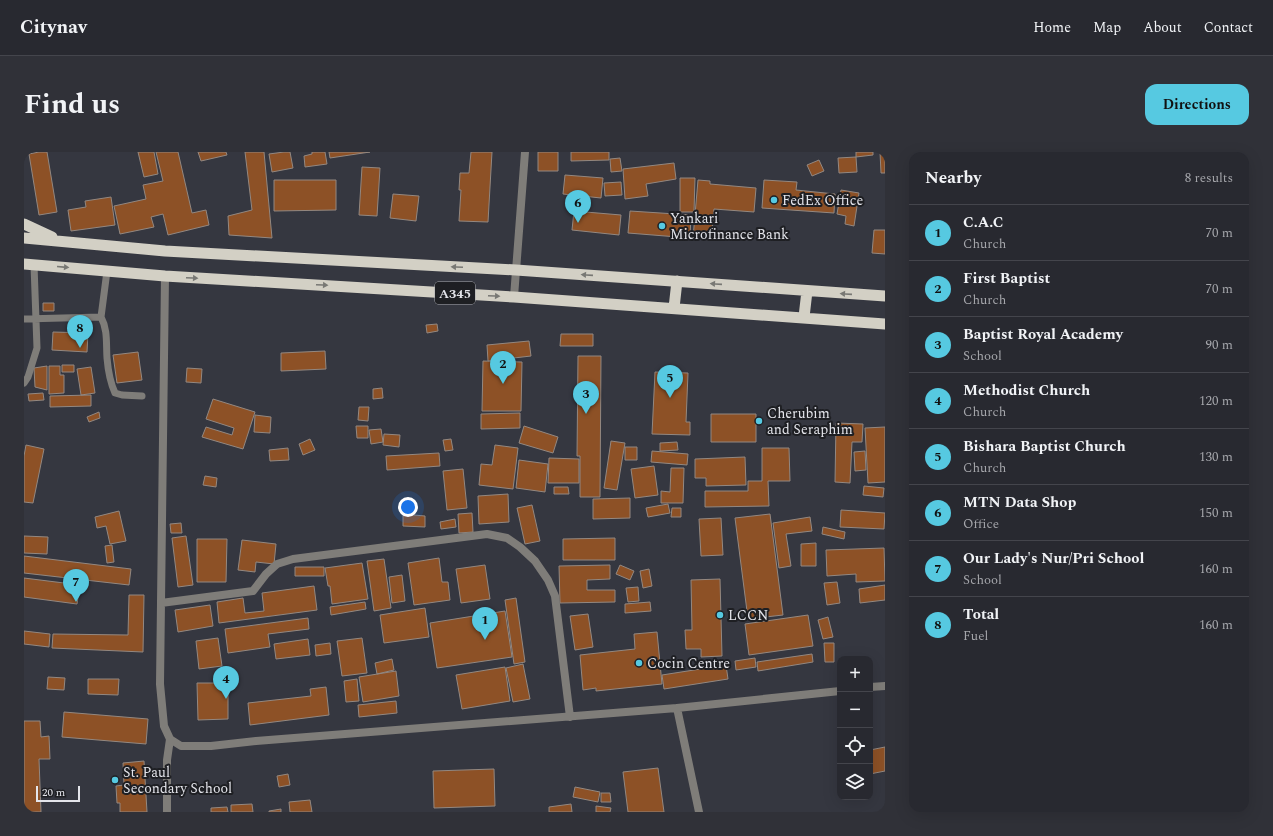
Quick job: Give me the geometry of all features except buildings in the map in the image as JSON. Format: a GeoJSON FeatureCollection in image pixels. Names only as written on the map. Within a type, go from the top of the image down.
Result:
{"type":"FeatureCollection","features":[{"type":"Feature","properties":{"kind":"highway"},"geometry":{"type":"LineString","coordinates":[[24,224],[39,232],[66,242]]}},
{"type":"Feature","properties":{"kind":"highway","name":"A345"},"geometry":{"type":"LineString","coordinates":[[24,238],[165,251],[516,270],[885,296]]}},
{"type":"Feature","properties":{"kind":"highway","name":"A345"},"geometry":{"type":"LineString","coordinates":[[29,264],[165,276],[514,297],[885,324]]}},
{"type":"Feature","properties":{"kind":"highway"},"geometry":{"type":"LineString","coordinates":[[674,308],[677,281]]}},
{"type":"Feature","properties":{"kind":"highway"},"geometry":{"type":"LineString","coordinates":[[804,317],[807,291]]}},
{"type":"Feature","properties":{"kind":"street"},"geometry":{"type":"LineString","coordinates":[[514,297],[525,152]]}},
{"type":"Feature","properties":{"kind":"street"},"geometry":{"type":"LineString","coordinates":[[165,276],[160,684],[164,726],[170,739],[181,746],[211,746],[256,741],[677,708],[837,690]]}},
{"type":"Feature","properties":{"kind":"street"},"geometry":{"type":"LineString","coordinates":[[161,603],[253,590],[266,574],[277,564],[294,559],[487,534],[507,538],[520,547],[535,561],[548,580],[555,596],[570,717]]}},
{"type":"Feature","properties":{"kind":"street"},"geometry":{"type":"LineString","coordinates":[[873,687],[885,686]]}},
{"type":"Feature","properties":{"kind":"street"},"geometry":{"type":"LineString","coordinates":[[677,708],[699,812]]}},
{"type":"Feature","properties":{"kind":"street"},"geometry":{"type":"LineString","coordinates":[[167,812],[167,760],[170,739]]}},
{"type":"Feature","properties":{"kind":"lane"},"geometry":{"type":"LineString","coordinates":[[24,383],[28,377],[37,348],[29,264]]}},
{"type":"Feature","properties":{"kind":"lane"},"geometry":{"type":"LineString","coordinates":[[107,271],[101,317],[105,324],[107,360],[110,378],[115,393],[122,396],[142,396]]}},
{"type":"Feature","properties":{"kind":"lane"},"geometry":{"type":"LineString","coordinates":[[24,318],[101,317]]}},
{"type":"Feature","properties":{"kind":"place","name":"FedEx Office"},"geometry":{"type":"Point","coordinates":[774,200]}},
{"type":"Feature","properties":{"kind":"place","name":"MTN Data Shop"},"geometry":{"type":"Point","coordinates":[578,223]}},
{"type":"Feature","properties":{"kind":"place","name":"Yankari Microfinance Bank"},"geometry":{"type":"Point","coordinates":[662,226]}},
{"type":"Feature","properties":{"kind":"place","name":"Total"},"geometry":{"type":"Point","coordinates":[80,348]}},
{"type":"Feature","properties":{"kind":"place","name":"First Baptist"},"geometry":{"type":"Point","coordinates":[503,384]}},
{"type":"Feature","properties":{"kind":"place","name":"Bishara Baptist Church"},"geometry":{"type":"Point","coordinates":[670,398]}},
{"type":"Feature","properties":{"kind":"place","name":"Baptist Royal Academy"},"geometry":{"type":"Point","coordinates":[586,414]}},
{"type":"Feature","properties":{"kind":"place","name":"Cherubim and Seraphim"},"geometry":{"type":"Point","coordinates":[759,421]}},
{"type":"Feature","properties":{"kind":"place","name":"Our Lady's Nur/Pri School"},"geometry":{"type":"Point","coordinates":[76,602]}},
{"type":"Feature","properties":{"kind":"place","name":"LCCN"},"geometry":{"type":"Point","coordinates":[720,615]}},
{"type":"Feature","properties":{"kind":"place","name":"C.A.C"},"geometry":{"type":"Point","coordinates":[485,640]}},
{"type":"Feature","properties":{"kind":"place","name":"Cocin Centre"},"geometry":{"type":"Point","coordinates":[639,663]}},
{"type":"Feature","properties":{"kind":"place","name":"Methodist Church"},"geometry":{"type":"Point","coordinates":[226,699]}},
{"type":"Feature","properties":{"kind":"place","name":"St. Paul Secondary School"},"geometry":{"type":"Point","coordinates":[115,780]}}]}
